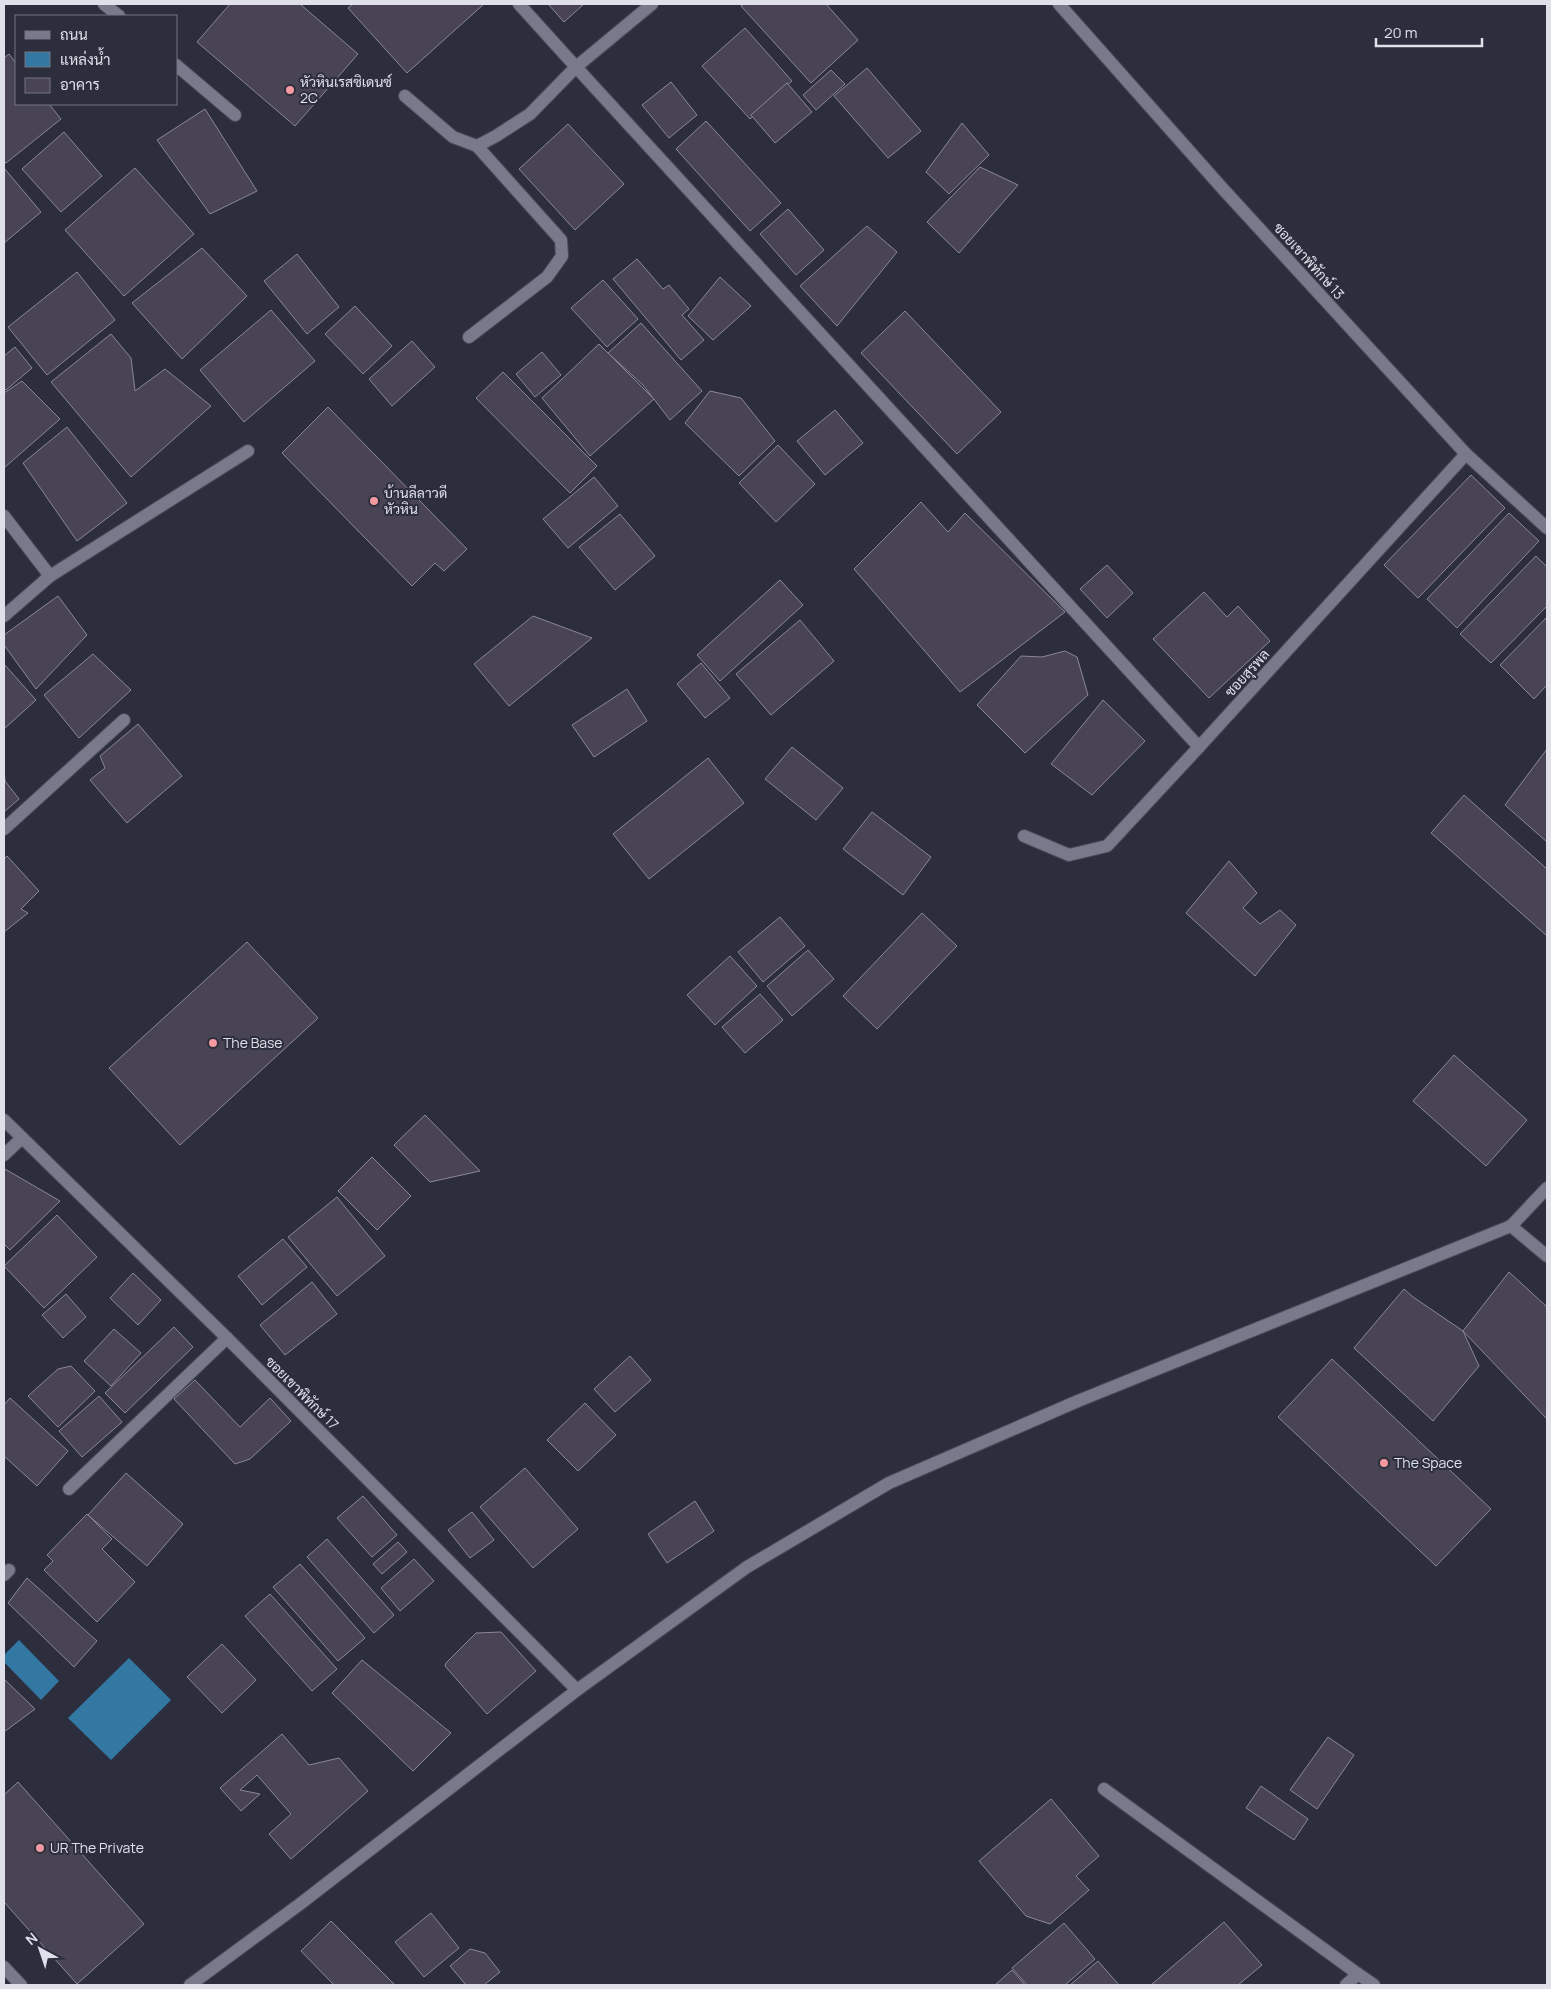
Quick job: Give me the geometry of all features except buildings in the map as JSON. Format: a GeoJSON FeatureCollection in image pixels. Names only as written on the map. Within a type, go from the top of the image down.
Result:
{"type":"FeatureCollection","features":[{"type":"Feature","properties":{"kind":"street"},"geometry":{"type":"LineString","coordinates":[[104,4],[118,15]]}},
{"type":"Feature","properties":{"kind":"street"},"geometry":{"type":"LineString","coordinates":[[518,4],[1200,747]]}},
{"type":"Feature","properties":{"kind":"street"},"geometry":{"type":"LineString","coordinates":[[477,146],[530,114],[576,68],[652,4]]}},
{"type":"Feature","properties":{"kind":"street","name":"ซอยเขาพิทักษ์ 13"},"geometry":{"type":"LineString","coordinates":[[1059,4],[1223,189],[1466,454],[1547,528]]}},
{"type":"Feature","properties":{"kind":"street"},"geometry":{"type":"LineString","coordinates":[[178,67],[235,115]]}},
{"type":"Feature","properties":{"kind":"street"},"geometry":{"type":"LineString","coordinates":[[405,96],[453,137],[477,146],[561,240],[562,256],[547,277],[469,337]]}},
{"type":"Feature","properties":{"kind":"street"},"geometry":{"type":"LineString","coordinates":[[4,616],[50,576],[248,451]]}},
{"type":"Feature","properties":{"kind":"street","name":"ซอยสุรพล"},"geometry":{"type":"LineString","coordinates":[[1024,836],[1069,855],[1107,846],[1200,747],[1466,454]]}},
{"type":"Feature","properties":{"kind":"street"},"geometry":{"type":"LineString","coordinates":[[4,516],[50,576]]}},
{"type":"Feature","properties":{"kind":"street"},"geometry":{"type":"LineString","coordinates":[[4,830],[124,720]]}},
{"type":"Feature","properties":{"kind":"street","name":"ซอยเขาพิทักษ์ 17"},"geometry":{"type":"LineString","coordinates":[[4,1120],[227,1338],[577,1690]]}},
{"type":"Feature","properties":{"kind":"street"},"geometry":{"type":"LineString","coordinates":[[4,1155],[22,1138]]}},
{"type":"Feature","properties":{"kind":"street"},"geometry":{"type":"LineString","coordinates":[[190,1985],[300,1904],[577,1690],[747,1567],[889,1483],[1078,1401],[1511,1226],[1547,1188]]}},
{"type":"Feature","properties":{"kind":"street"},"geometry":{"type":"LineString","coordinates":[[1511,1226],[1547,1256]]}},
{"type":"Feature","properties":{"kind":"street"},"geometry":{"type":"LineString","coordinates":[[69,1489],[227,1338]]}},
{"type":"Feature","properties":{"kind":"street"},"geometry":{"type":"LineString","coordinates":[[1104,1789],[1374,1985]]}},
{"type":"Feature","properties":{"kind":"street"},"geometry":{"type":"LineString","coordinates":[[4,1967],[21,1985]]}},
{"type":"Feature","properties":{"kind":"street"},"geometry":{"type":"LineString","coordinates":[[1346,1985],[1358,1974]]}},
{"type":"Feature","properties":{"kind":"water"},"geometry":{"type":"Polygon","coordinates":[[[19,1640],[59,1681],[41,1700],[4,1662],[4,1655],[19,1640]]]}},
{"type":"Feature","properties":{"kind":"water"},"geometry":{"type":"Polygon","coordinates":[[[129,1658],[171,1700],[111,1760],[68,1718],[129,1658]]]}},
{"type":"Feature","properties":{"kind":"place","name":"หัวหินเรสซิเดนซ์ 2C"},"geometry":{"type":"Point","coordinates":[290,90]}},
{"type":"Feature","properties":{"kind":"place","name":"บ้านลีลาวดี หัวหิน"},"geometry":{"type":"Point","coordinates":[374,501]}},
{"type":"Feature","properties":{"kind":"place","name":"The Base"},"geometry":{"type":"Point","coordinates":[213,1043]}},
{"type":"Feature","properties":{"kind":"place","name":"The Space"},"geometry":{"type":"Point","coordinates":[1384,1463]}},
{"type":"Feature","properties":{"kind":"place","name":"UR The Private"},"geometry":{"type":"Point","coordinates":[40,1848]}}]}
